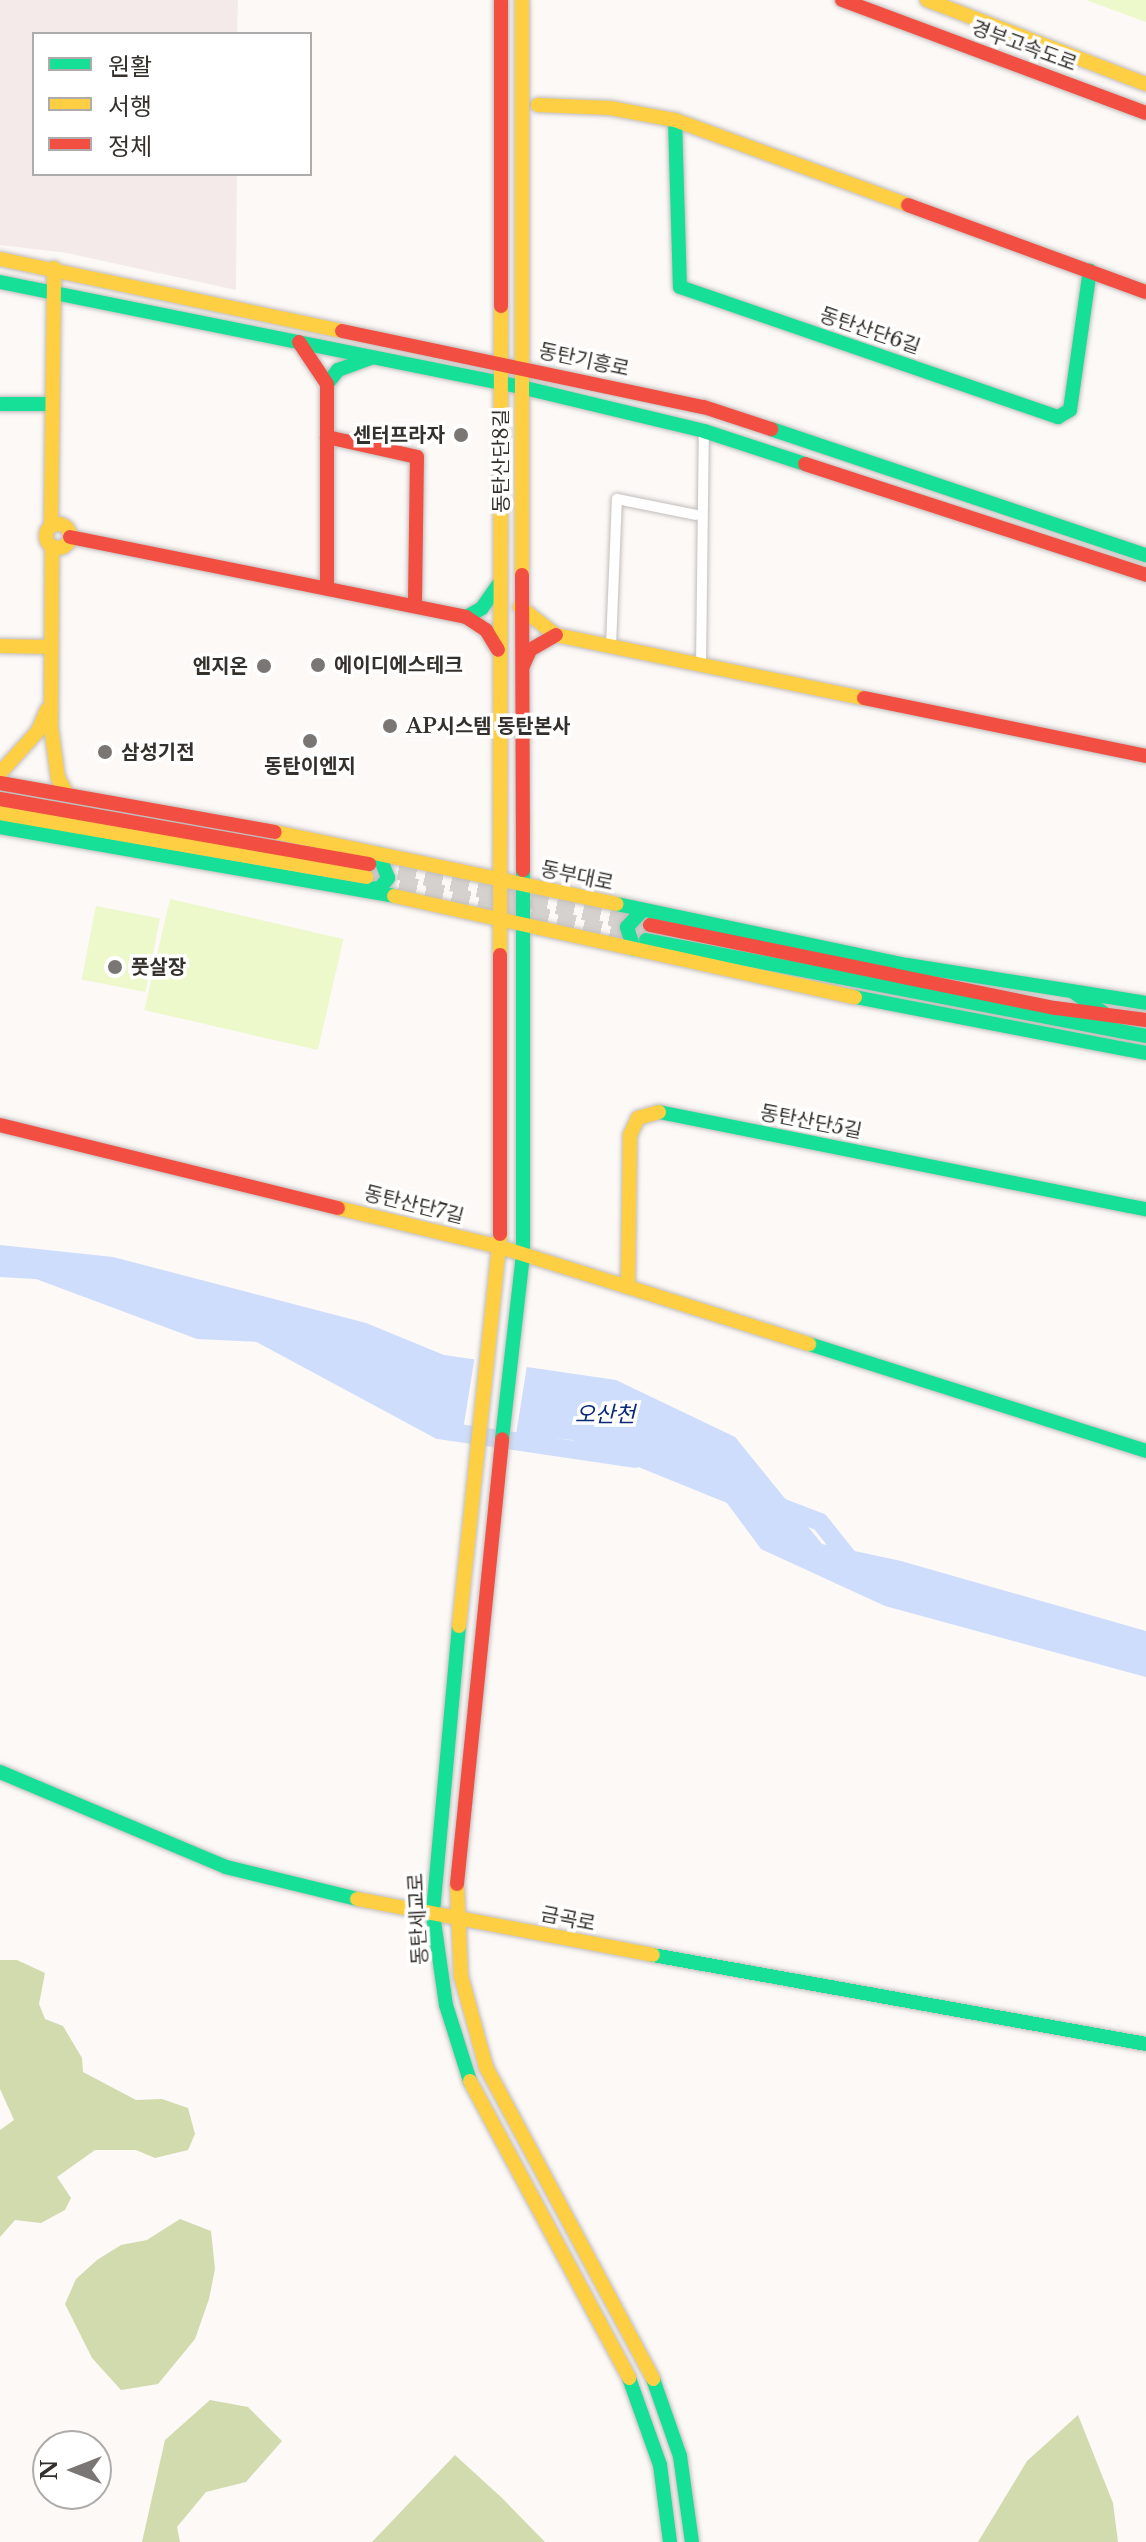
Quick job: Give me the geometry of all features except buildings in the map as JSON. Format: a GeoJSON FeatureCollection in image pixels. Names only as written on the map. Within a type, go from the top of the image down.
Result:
{"type":"FeatureCollection","features":[{"type":"Feature","properties":{"kind":"main road","name":"동탄산단8길"},"geometry":{"type":"LineString","coordinates":[[499,918],[501,0]]}},
{"type":"Feature","properties":{"kind":"main road","name":"동탄산단8길"},"geometry":{"type":"LineString","coordinates":[[519,923],[522,0]]}},
{"type":"Feature","properties":{"kind":"main road","name":"경부고속도로"},"geometry":{"type":"LineString","coordinates":[[842,0],[1146,113]]}},
{"type":"Feature","properties":{"kind":"main road","name":"경부고속도로"},"geometry":{"type":"LineString","coordinates":[[927,0],[1146,84]]}},
{"type":"Feature","properties":{"kind":"main road"},"geometry":{"type":"LineString","coordinates":[[538,105],[610,108],[675,120],[1146,292]]}},
{"type":"Feature","properties":{"kind":"main road","name":"동탄산단6길"},"geometry":{"type":"LineString","coordinates":[[675,120],[680,287],[1058,417],[1070,410],[1090,270]]}},
{"type":"Feature","properties":{"kind":"main road","name":"동탄기흥로"},"geometry":{"type":"LineString","coordinates":[[0,259],[704,407],[1146,555]]}},
{"type":"Feature","properties":{"kind":"main road"},"geometry":{"type":"LineString","coordinates":[[54,268],[51,290],[51,526],[46,536],[52,546],[51,698],[54,756],[67,794]]}},
{"type":"Feature","properties":{"kind":"main road","name":"동탄기흥로"},"geometry":{"type":"LineString","coordinates":[[0,282],[521,387],[704,431],[1146,575]]}},
{"type":"Feature","properties":{"kind":"main road"},"geometry":{"type":"LineString","coordinates":[[299,342],[327,384],[327,587]]}},
{"type":"Feature","properties":{"kind":"main road"},"geometry":{"type":"LineString","coordinates":[[327,384],[338,370],[371,358]]}},
{"type":"Feature","properties":{"kind":"main road"},"geometry":{"type":"LineString","coordinates":[[0,404],[52,404]]}},
{"type":"Feature","properties":{"kind":"main road"},"geometry":{"type":"LineString","coordinates":[[327,437],[417,457],[415,606]]}},
{"type":"Feature","properties":{"kind":"main road"},"geometry":{"type":"LineString","coordinates":[[51,526],[66,526],[70,537]]}},
{"type":"Feature","properties":{"kind":"main road"},"geometry":{"type":"LineString","coordinates":[[70,537],[466,617],[486,630],[500,654]]}},
{"type":"Feature","properties":{"kind":"main road"},"geometry":{"type":"LineString","coordinates":[[52,546],[64,546],[70,537]]}},
{"type":"Feature","properties":{"kind":"main road"},"geometry":{"type":"LineString","coordinates":[[466,617],[482,608],[500,582]]}},
{"type":"Feature","properties":{"kind":"main road"},"geometry":{"type":"LineString","coordinates":[[520,607],[556,635],[1146,756]]}},
{"type":"Feature","properties":{"kind":"main road"},"geometry":{"type":"LineString","coordinates":[[520,675],[530,650],[556,635]]}},
{"type":"Feature","properties":{"kind":"main road"},"geometry":{"type":"LineString","coordinates":[[0,646],[51,647]]}},
{"type":"Feature","properties":{"kind":"main road"},"geometry":{"type":"LineString","coordinates":[[0,773],[38,731],[51,698]]}},
{"type":"Feature","properties":{"kind":"main road","name":"동부대로"},"geometry":{"type":"LineString","coordinates":[[0,783],[67,794],[369,871],[519,923],[643,938],[1146,1020]]}},
{"type":"Feature","properties":{"kind":"main road","name":"동부대로"},"geometry":{"type":"LineString","coordinates":[[0,799],[369,871]]}},
{"type":"Feature","properties":{"kind":"main road","name":"동부대로"},"geometry":{"type":"LineString","coordinates":[[0,813],[369,871]]}},
{"type":"Feature","properties":{"kind":"main road","name":"동부대로"},"geometry":{"type":"LineString","coordinates":[[0,826],[369,871],[499,880],[642,911],[1075,993],[1146,1003]]}},
{"type":"Feature","properties":{"kind":"main road"},"geometry":{"type":"LineString","coordinates":[[642,911],[627,927],[643,938]]}},
{"type":"Feature","properties":{"kind":"main road"},"geometry":{"type":"LineString","coordinates":[[499,918],[500,1247]]}},
{"type":"Feature","properties":{"kind":"main road"},"geometry":{"type":"LineString","coordinates":[[519,923],[523,1255],[1146,1451]]}},
{"type":"Feature","properties":{"kind":"main road","name":"동부대로"},"geometry":{"type":"LineString","coordinates":[[643,938],[1146,1036]]}},
{"type":"Feature","properties":{"kind":"main road","name":"동부대로"},"geometry":{"type":"LineString","coordinates":[[643,938],[1114,1050],[1146,1053]]}},
{"type":"Feature","properties":{"kind":"main road"},"geometry":{"type":"LineString","coordinates":[[1075,993],[1106,1015]]}},
{"type":"Feature","properties":{"kind":"main road"},"geometry":{"type":"LineString","coordinates":[[1114,1050],[1123,1041],[1146,1044]]}},
{"type":"Feature","properties":{"kind":"main road","name":"동탄산단5길"},"geometry":{"type":"LineString","coordinates":[[628,1287],[630,1135],[638,1118],[652,1111],[1146,1209]]}},
{"type":"Feature","properties":{"kind":"main road","name":"동탄산단7길"},"geometry":{"type":"LineString","coordinates":[[0,1125],[523,1255]]}},
{"type":"Feature","properties":{"kind":"main road","name":"동탄세교로"},"geometry":{"type":"LineString","coordinates":[[500,1247],[497,1301],[436,1845],[433,1914],[446,2005],[459,2054],[485,2116],[637,2393],[660,2465],[670,2542]]}},
{"type":"Feature","properties":{"kind":"main road","name":"동탄세교로"},"geometry":{"type":"LineString","coordinates":[[523,1255],[458,1835],[456,1919],[461,1976],[486,2067],[647,2361],[680,2456],[692,2542]]}},
{"type":"Feature","properties":{"kind":"main road","name":"금곡로"},"geometry":{"type":"LineString","coordinates":[[0,1772],[226,1867],[456,1919],[1146,2044]]}},
{"type":"Feature","properties":{"kind":"street"},"geometry":{"type":"LineString","coordinates":[[701,665],[704,431]]}},
{"type":"Feature","properties":{"kind":"street"},"geometry":{"type":"LineString","coordinates":[[611,646],[617,499],[696,515]]}},
{"type":"Feature","properties":{"kind":"shaded area"},"geometry":{"type":"Polygon","coordinates":[[[0,0],[238,0],[237,32],[32,32],[32,176],[237,176],[236,290],[67,253],[0,245],[0,0]]]}},
{"type":"Feature","properties":{"kind":"green space"},"geometry":{"type":"Polygon","coordinates":[[[1086,0],[1146,0],[1146,22],[1086,0]]]}},
{"type":"Feature","properties":{"kind":"green space"},"geometry":{"type":"Polygon","coordinates":[[[170,899],[343,939],[318,1050],[144,1010],[170,899]]]}},
{"type":"Feature","properties":{"kind":"green space"},"geometry":{"type":"Polygon","coordinates":[[[96,906],[160,918],[145,992],[82,980],[96,906]]]}},
{"type":"Feature","properties":{"kind":"green space"},"geometry":{"type":"Polygon","coordinates":[[[0,1960],[17,1960],[45,1973],[39,2004],[45,2019],[63,2026],[82,2058],[83,2072],[136,2100],[162,2099],[188,2108],[195,2134],[188,2150],[155,2158],[136,2150],[95,2150],[57,2177],[71,2198],[65,2210],[41,2223],[15,2220],[0,2237],[0,2130],[14,2120],[0,2089],[0,1960]]]}},
{"type":"Feature","properties":{"kind":"green space"},"geometry":{"type":"Polygon","coordinates":[[[180,2219],[211,2231],[215,2269],[209,2299],[195,2339],[158,2384],[121,2390],[92,2358],[65,2304],[76,2279],[97,2260],[121,2245],[147,2240],[180,2219]]]}},
{"type":"Feature","properties":{"kind":"green space"},"geometry":{"type":"Polygon","coordinates":[[[210,2400],[248,2407],[282,2441],[246,2482],[206,2492],[177,2527],[180,2542],[142,2542],[165,2440],[210,2400]]]}},
{"type":"Feature","properties":{"kind":"green space"},"geometry":{"type":"Polygon","coordinates":[[[1078,2415],[1113,2503],[1118,2542],[978,2542],[1027,2461],[1078,2415]]]}},
{"type":"Feature","properties":{"kind":"green space"},"geometry":{"type":"Polygon","coordinates":[[[455,2455],[502,2498],[545,2542],[372,2542],[455,2455]]]}},
{"type":"Feature","properties":{"kind":"water","name":"오산천"},"geometry":{"type":"Polygon","coordinates":[[[0,1245],[113,1257],[366,1323],[444,1355],[616,1380],[735,1437],[822,1544],[901,1561],[1146,1631],[1146,1677],[885,1606],[761,1549],[727,1503],[572,1440],[447,1427],[281,1343],[197,1339],[36,1279],[0,1277],[0,1245]]]}},
{"type":"Feature","properties":{"kind":"pier"},"geometry":{"type":"Polygon","coordinates":[[[475,1355],[527,1363],[515,1441],[463,1433],[475,1355]]]}},
{"type":"Feature","properties":{"kind":"waterway","name":"오산천"},"geometry":{"type":"LineString","coordinates":[[259,1333],[439,1430],[635,1459]]}},
{"type":"Feature","properties":{"kind":"waterway","name":"오산천"},"geometry":{"type":"LineString","coordinates":[[773,1504],[820,1522],[855,1566]]}},
{"type":"Feature","properties":{"kind":"tunnel"},"geometry":{"type":"LineString","coordinates":[[372,865],[648,925]]}},
{"type":"Feature","properties":{"kind":"tunnel"},"geometry":{"type":"LineString","coordinates":[[373,878],[644,940]]}},
{"type":"Feature","properties":{"kind":"traffic: fast"},"geometry":{"type":"LineString","coordinates":[[675,120],[680,287],[1058,417],[1070,410],[1090,270]]}},
{"type":"Feature","properties":{"kind":"traffic: fast"},"geometry":{"type":"LineString","coordinates":[[0,282],[521,387],[704,431],[805,464]]}},
{"type":"Feature","properties":{"kind":"traffic: fast"},"geometry":{"type":"LineString","coordinates":[[327,384],[338,370],[371,358]]}},
{"type":"Feature","properties":{"kind":"traffic: fast"},"geometry":{"type":"LineString","coordinates":[[0,404],[52,404]]}},
{"type":"Feature","properties":{"kind":"traffic: fast"},"geometry":{"type":"LineString","coordinates":[[771,429],[1146,555]]}},
{"type":"Feature","properties":{"kind":"traffic: fast"},"geometry":{"type":"LineString","coordinates":[[466,617],[482,608],[499,584]]}},
{"type":"Feature","properties":{"kind":"traffic: fast"},"geometry":{"type":"LineString","coordinates":[[0,827],[394,896]]}},
{"type":"Feature","properties":{"kind":"traffic: fast"},"geometry":{"type":"LineString","coordinates":[[22,828],[54,835]]}},
{"type":"Feature","properties":{"kind":"traffic: fast"},"geometry":{"type":"LineString","coordinates":[[368,889],[380,888],[388,878],[379,854]]}},
{"type":"Feature","properties":{"kind":"traffic: fast"},"geometry":{"type":"LineString","coordinates":[[502,1439],[523,1255],[523,870]]}},
{"type":"Feature","properties":{"kind":"traffic: fast"},"geometry":{"type":"LineString","coordinates":[[617,904],[907,965],[1146,1003]]}},
{"type":"Feature","properties":{"kind":"traffic: fast"},"geometry":{"type":"LineString","coordinates":[[634,949],[627,927],[642,911]]}},
{"type":"Feature","properties":{"kind":"traffic: fast"},"geometry":{"type":"LineString","coordinates":[[646,940],[1146,1036]]}},
{"type":"Feature","properties":{"kind":"traffic: fast"},"geometry":{"type":"LineString","coordinates":[[1075,993],[1104,1013]]}},
{"type":"Feature","properties":{"kind":"traffic: fast"},"geometry":{"type":"LineString","coordinates":[[855,997],[1146,1053]]}},
{"type":"Feature","properties":{"kind":"traffic: fast"},"geometry":{"type":"LineString","coordinates":[[659,1112],[1146,1209]]}},
{"type":"Feature","properties":{"kind":"traffic: fast"},"geometry":{"type":"LineString","coordinates":[[809,1344],[1146,1451]]}},
{"type":"Feature","properties":{"kind":"traffic: fast"},"geometry":{"type":"LineString","coordinates":[[459,1626],[433,1914],[446,2005],[470,2081]]}},
{"type":"Feature","properties":{"kind":"traffic: fast"},"geometry":{"type":"LineString","coordinates":[[0,1772],[226,1867],[357,1899]]}},
{"type":"Feature","properties":{"kind":"traffic: fast"},"geometry":{"type":"LineString","coordinates":[[653,1955],[1146,2044]]}},
{"type":"Feature","properties":{"kind":"traffic: fast"},"geometry":{"type":"LineString","coordinates":[[629,2378],[660,2465],[670,2542]]}},
{"type":"Feature","properties":{"kind":"traffic: fast"},"geometry":{"type":"LineString","coordinates":[[653,2379],[680,2456],[692,2542]]}},
{"type":"Feature","properties":{"kind":"traffic: slow"},"geometry":{"type":"LineString","coordinates":[[522,0],[522,575]]}},
{"type":"Feature","properties":{"kind":"traffic: slow"},"geometry":{"type":"LineString","coordinates":[[927,0],[1146,84]]}},
{"type":"Feature","properties":{"kind":"traffic: slow"},"geometry":{"type":"LineString","coordinates":[[538,105],[610,108],[675,120],[908,205]]}},
{"type":"Feature","properties":{"kind":"traffic: slow"},"geometry":{"type":"LineString","coordinates":[[0,259],[342,331]]}},
{"type":"Feature","properties":{"kind":"traffic: slow"},"geometry":{"type":"LineString","coordinates":[[51,526],[54,268]]}},
{"type":"Feature","properties":{"kind":"traffic: slow"},"geometry":{"type":"LineString","coordinates":[[500,955],[501,306]]}},
{"type":"Feature","properties":{"kind":"traffic: slow"},"geometry":{"type":"LineString","coordinates":[[58,524],[69,531],[70,536],[63,547],[58,548],[47,541],[46,536],[53,525],[58,524]]}},
{"type":"Feature","properties":{"kind":"traffic: slow"},"geometry":{"type":"LineString","coordinates":[[52,546],[51,727],[58,778],[67,794]]}},
{"type":"Feature","properties":{"kind":"traffic: slow"},"geometry":{"type":"LineString","coordinates":[[520,607],[556,635],[864,698]]}},
{"type":"Feature","properties":{"kind":"traffic: slow"},"geometry":{"type":"LineString","coordinates":[[0,646],[51,647]]}},
{"type":"Feature","properties":{"kind":"traffic: slow"},"geometry":{"type":"LineString","coordinates":[[0,773],[38,731],[47,710]]}},
{"type":"Feature","properties":{"kind":"traffic: slow"},"geometry":{"type":"LineString","coordinates":[[0,813],[366,877]]}},
{"type":"Feature","properties":{"kind":"traffic: slow"},"geometry":{"type":"LineString","coordinates":[[275,832],[617,904]]}},
{"type":"Feature","properties":{"kind":"traffic: slow"},"geometry":{"type":"LineString","coordinates":[[394,896],[855,997]]}},
{"type":"Feature","properties":{"kind":"traffic: slow"},"geometry":{"type":"LineString","coordinates":[[659,1112],[638,1118],[630,1135],[628,1287],[809,1344]]}},
{"type":"Feature","properties":{"kind":"traffic: slow"},"geometry":{"type":"LineString","coordinates":[[338,1208],[500,1247],[628,1287]]}},
{"type":"Feature","properties":{"kind":"traffic: slow"},"geometry":{"type":"LineString","coordinates":[[459,1626],[500,1234]]}},
{"type":"Feature","properties":{"kind":"traffic: slow"},"geometry":{"type":"LineString","coordinates":[[457,1884],[461,1976],[486,2067],[653,2379]]}},
{"type":"Feature","properties":{"kind":"traffic: slow"},"geometry":{"type":"LineString","coordinates":[[357,1899],[653,1955]]}},
{"type":"Feature","properties":{"kind":"traffic: slow"},"geometry":{"type":"LineString","coordinates":[[470,2081],[629,2378]]}},
{"type":"Feature","properties":{"kind":"traffic: jam"},"geometry":{"type":"LineString","coordinates":[[501,0],[501,306]]}},
{"type":"Feature","properties":{"kind":"traffic: jam"},"geometry":{"type":"LineString","coordinates":[[842,0],[1146,113]]}},
{"type":"Feature","properties":{"kind":"traffic: jam"},"geometry":{"type":"LineString","coordinates":[[908,205],[1146,292]]}},
{"type":"Feature","properties":{"kind":"traffic: jam"},"geometry":{"type":"LineString","coordinates":[[342,331],[704,407],[771,429]]}},
{"type":"Feature","properties":{"kind":"traffic: jam"},"geometry":{"type":"LineString","coordinates":[[299,342],[327,384],[327,587]]}},
{"type":"Feature","properties":{"kind":"traffic: jam"},"geometry":{"type":"LineString","coordinates":[[327,437],[417,457],[415,606]]}},
{"type":"Feature","properties":{"kind":"traffic: jam"},"geometry":{"type":"LineString","coordinates":[[805,464],[1146,575]]}},
{"type":"Feature","properties":{"kind":"traffic: jam"},"geometry":{"type":"LineString","coordinates":[[70,537],[466,617],[486,630],[498,650]]}},
{"type":"Feature","properties":{"kind":"traffic: jam"},"geometry":{"type":"LineString","coordinates":[[522,575],[523,870]]}},
{"type":"Feature","properties":{"kind":"traffic: jam"},"geometry":{"type":"LineString","coordinates":[[523,666],[530,650],[556,635]]}},
{"type":"Feature","properties":{"kind":"traffic: jam"},"geometry":{"type":"LineString","coordinates":[[864,698],[1146,756]]}},
{"type":"Feature","properties":{"kind":"traffic: jam"},"geometry":{"type":"LineString","coordinates":[[0,783],[275,832]]}},
{"type":"Feature","properties":{"kind":"traffic: jam"},"geometry":{"type":"LineString","coordinates":[[0,799],[369,864]]}},
{"type":"Feature","properties":{"kind":"traffic: jam"},"geometry":{"type":"LineString","coordinates":[[650,925],[1056,1008],[1146,1020]]}},
{"type":"Feature","properties":{"kind":"traffic: jam"},"geometry":{"type":"LineString","coordinates":[[500,955],[500,1234]]}},
{"type":"Feature","properties":{"kind":"traffic: jam"},"geometry":{"type":"LineString","coordinates":[[0,1125],[338,1208]]}},
{"type":"Feature","properties":{"kind":"traffic: jam"},"geometry":{"type":"LineString","coordinates":[[457,1884],[502,1439]]}},
{"type":"Feature","properties":{"kind":"place","name":"센터프라자"},"geometry":{"type":"Point","coordinates":[461,435]}},
{"type":"Feature","properties":{"kind":"place","name":"에이디에스테크"},"geometry":{"type":"Point","coordinates":[318,665]}},
{"type":"Feature","properties":{"kind":"place","name":"엔지온"},"geometry":{"type":"Point","coordinates":[264,666]}},
{"type":"Feature","properties":{"kind":"place","name":"AP시스템 동탄본사"},"geometry":{"type":"Point","coordinates":[390,726]}},
{"type":"Feature","properties":{"kind":"place","name":"동탄이엔지"},"geometry":{"type":"Point","coordinates":[310,741]}},
{"type":"Feature","properties":{"kind":"place","name":"삼성기전"},"geometry":{"type":"Point","coordinates":[105,752]}},
{"type":"Feature","properties":{"kind":"place","name":"풋살장"},"geometry":{"type":"Point","coordinates":[115,967]}}]}
